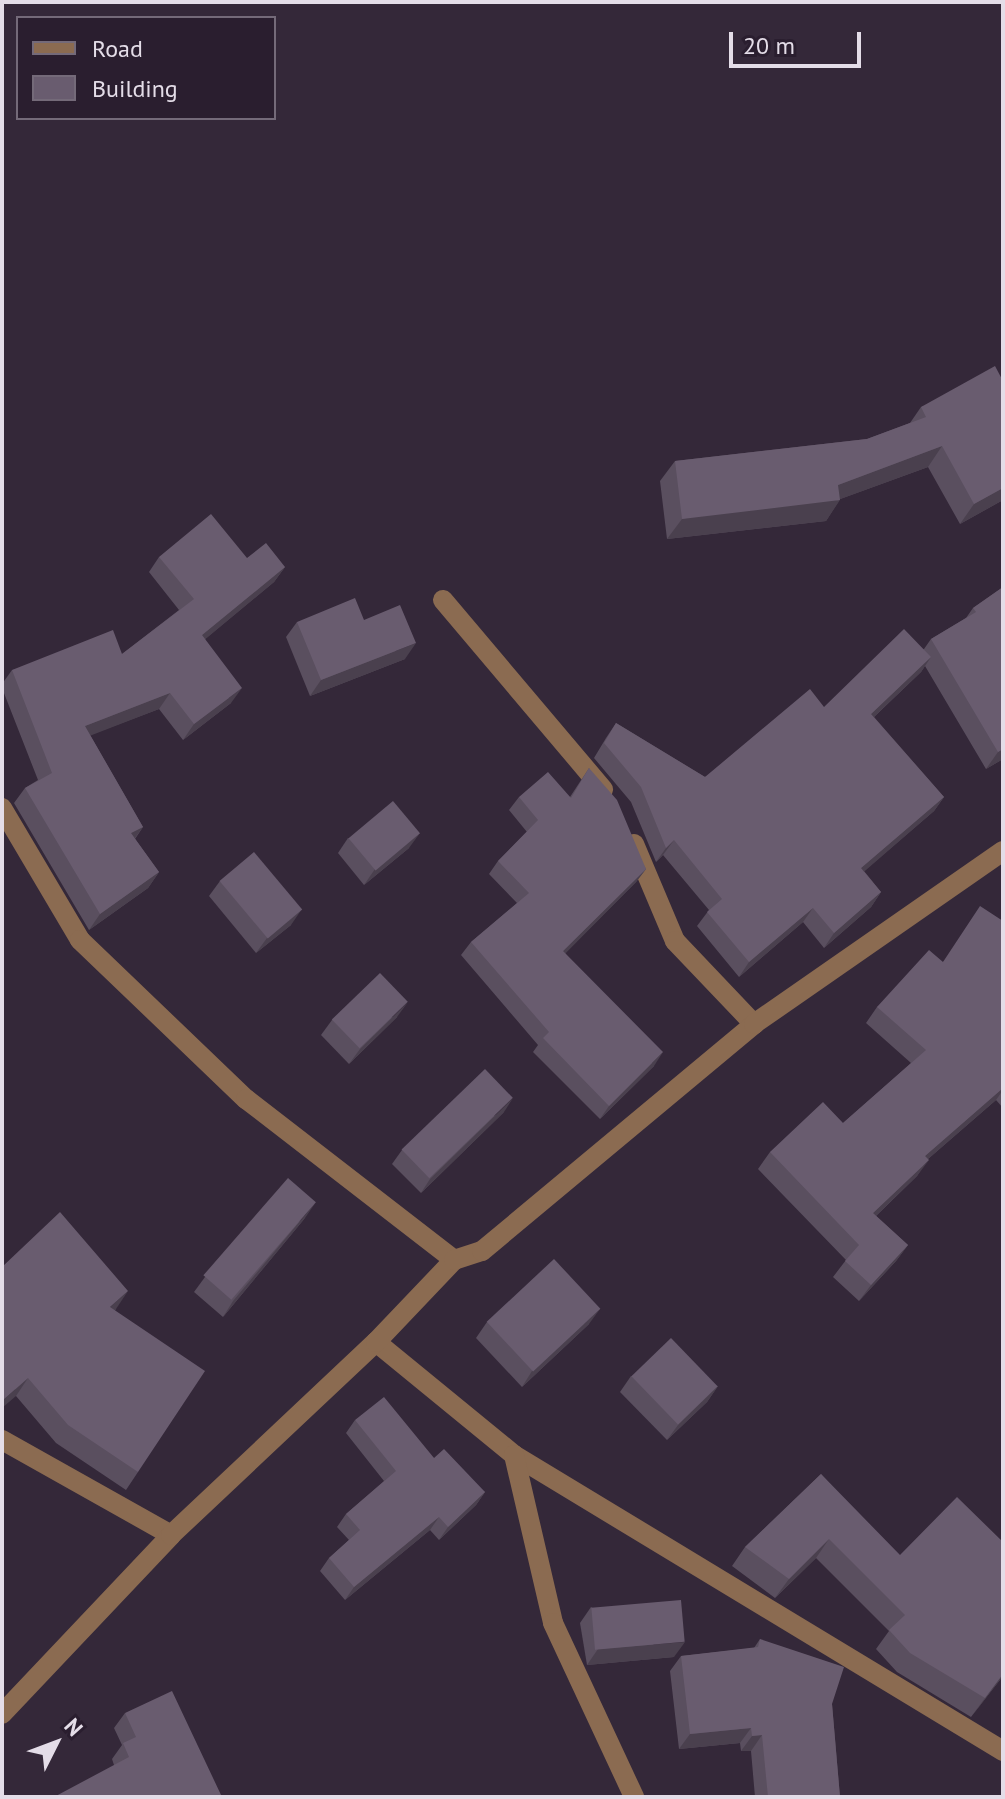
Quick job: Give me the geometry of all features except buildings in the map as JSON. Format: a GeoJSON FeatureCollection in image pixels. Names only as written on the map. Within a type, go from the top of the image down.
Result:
{"type":"FeatureCollection","features":[{"type":"Feature","properties":{"kind":"street"},"geometry":{"type":"LineString","coordinates":[[443,600],[622,814],[675,941],[754,1024]]}},
{"type":"Feature","properties":{"kind":"street"},"geometry":{"type":"LineString","coordinates":[[2,808],[80,940],[246,1099],[454,1260]]}},
{"type":"Feature","properties":{"kind":"street"},"geometry":{"type":"LineString","coordinates":[[2,1714],[171,1535],[376,1342],[454,1260],[482,1251],[754,1024],[1003,851]]}},
{"type":"Feature","properties":{"kind":"street"},"geometry":{"type":"LineString","coordinates":[[376,1342],[514,1455],[1003,1751]]}},
{"type":"Feature","properties":{"kind":"street"},"geometry":{"type":"LineString","coordinates":[[2,1440],[171,1535]]}},
{"type":"Feature","properties":{"kind":"street"},"geometry":{"type":"LineString","coordinates":[[514,1455],[553,1623],[634,1797]]}}]}
